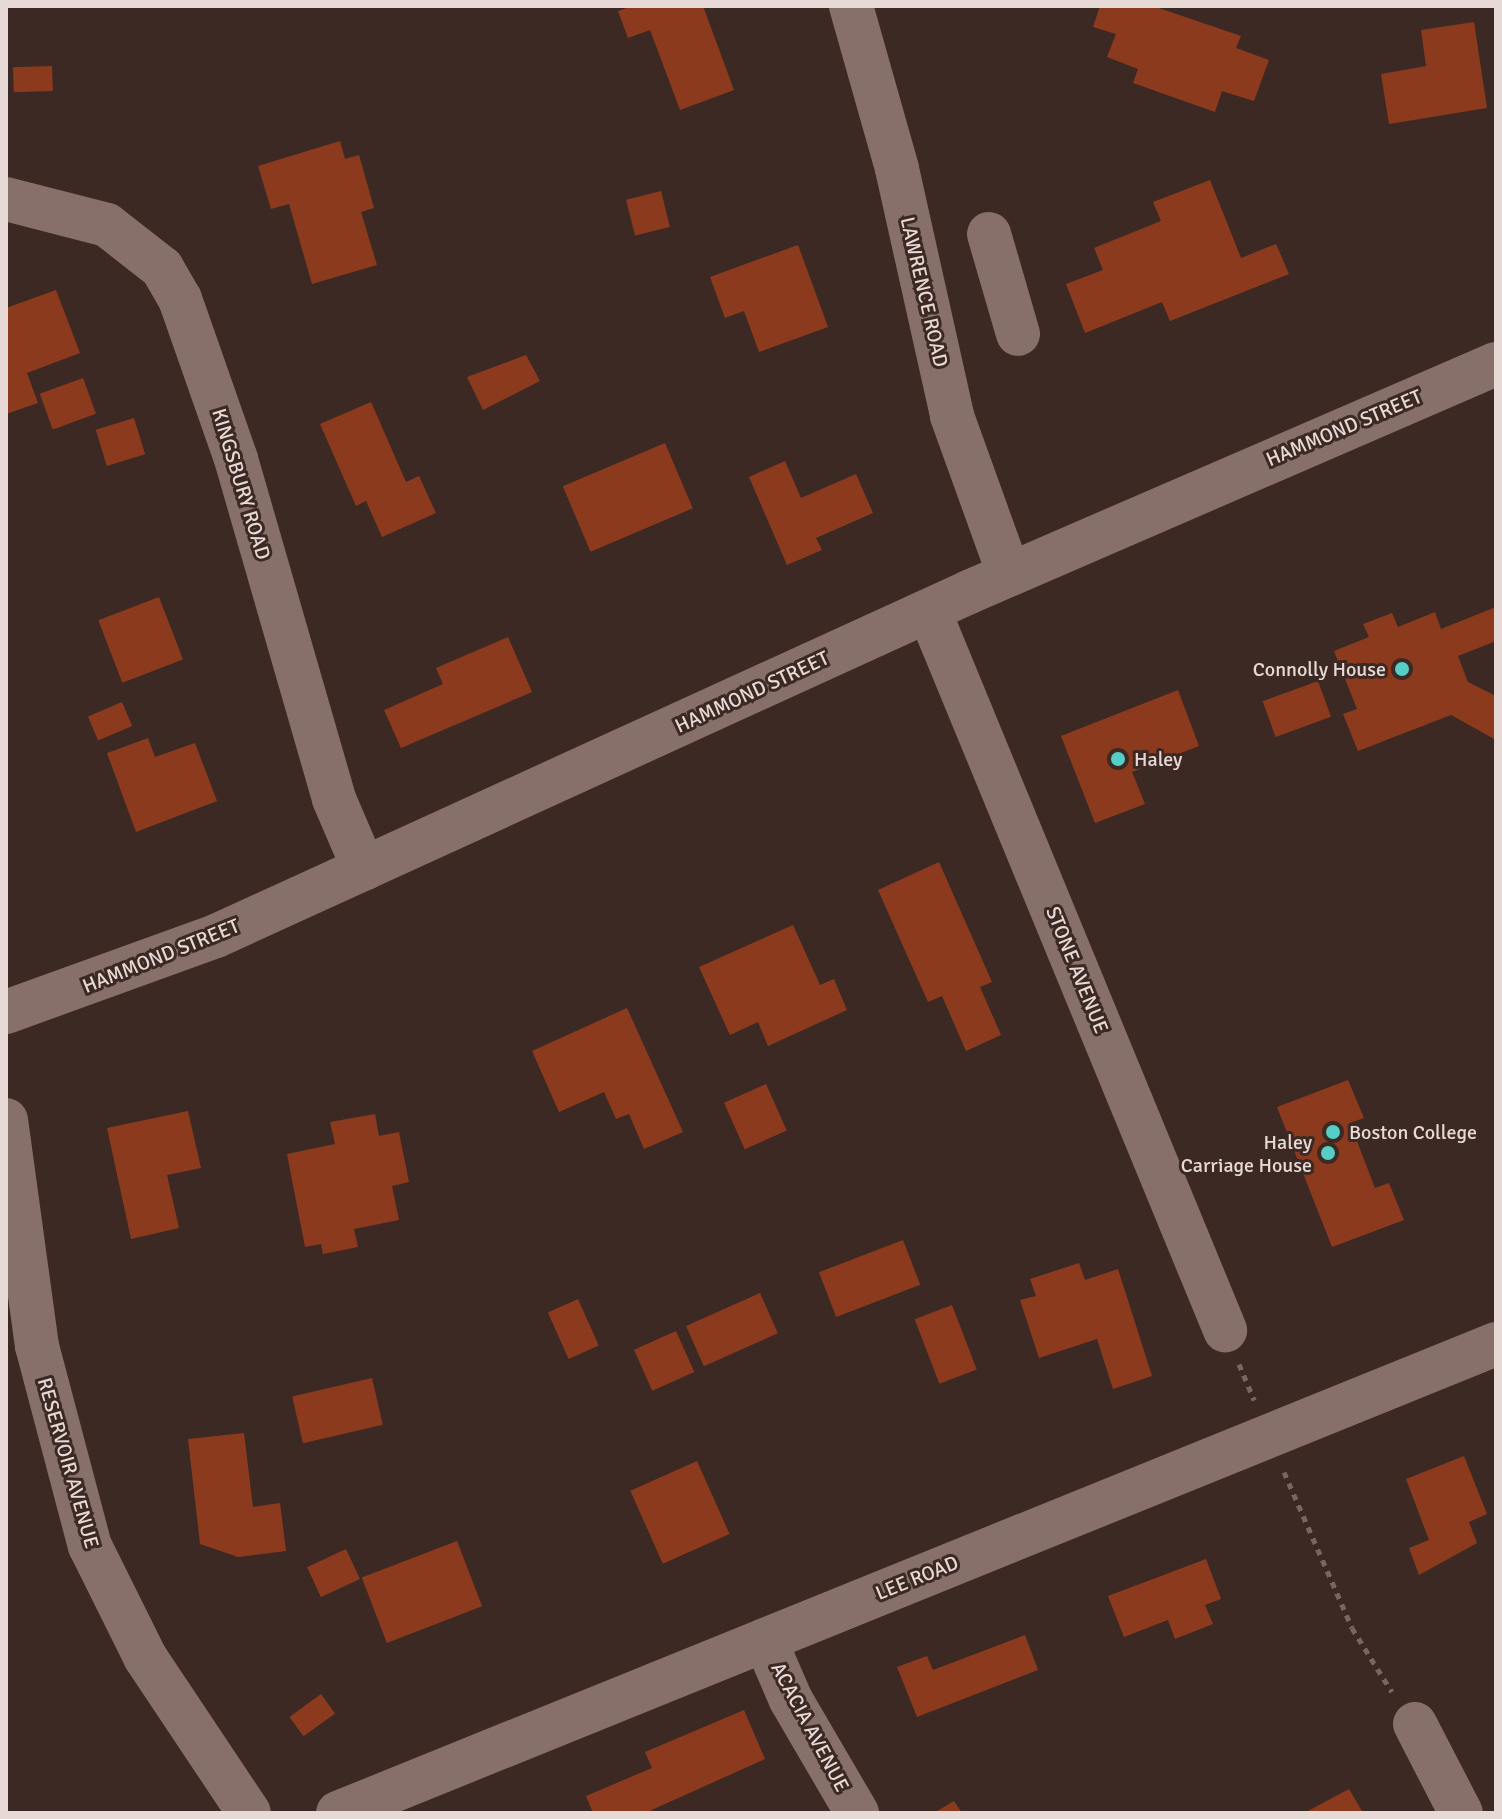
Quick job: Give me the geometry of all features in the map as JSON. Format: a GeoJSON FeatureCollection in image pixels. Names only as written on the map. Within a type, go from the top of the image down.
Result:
{"type":"FeatureCollection","features":[{"type":"Feature","properties":{"kind":"street","name":"LAWRENCE ROAD"},"geometry":{"type":"LineString","coordinates":[[851,6],[897,169],[952,416],[1009,574]]}},
{"type":"Feature","properties":{"kind":"street","name":"KINGSBURY ROAD"},"geometry":{"type":"LineString","coordinates":[[6,199],[107,225],[162,268],[180,299],[236,459],[334,799],[364,869]]}},
{"type":"Feature","properties":{"kind":"street"},"geometry":{"type":"LineString","coordinates":[[989,234],[1018,334]]}},
{"type":"Feature","properties":{"kind":"street","name":"HAMMOND STREET"},"geometry":{"type":"LineString","coordinates":[[6,1012],[118,976],[364,869],[1009,574],[1496,364]]}},
{"type":"Feature","properties":{"kind":"street","name":"STONE AVENUE"},"geometry":{"type":"LineString","coordinates":[[929,611],[1225,1330]]}},
{"type":"Feature","properties":{"kind":"street","name":"RESERVOIR AVENUE"},"geometry":{"type":"LineString","coordinates":[[6,1120],[37,1346],[90,1546],[145,1657],[249,1813]]}},
{"type":"Feature","properties":{"kind":"street","name":"LEE ROAD"},"geometry":{"type":"LineString","coordinates":[[338,1813],[1496,1344]]}},
{"type":"Feature","properties":{"kind":"street","name":"ACACIA AVENUE"},"geometry":{"type":"LineString","coordinates":[[765,1640],[791,1700],[857,1813]]}},
{"type":"Feature","properties":{"kind":"street"},"geometry":{"type":"LineString","coordinates":[[1415,1724],[1461,1813]]}},
{"type":"Feature","properties":{"kind":"path"},"geometry":{"type":"LineString","coordinates":[[1225,1330],[1352,1628],[1415,1724]]}},
{"type":"Feature","properties":{"kind":"building"},"geometry":{"type":"Polygon","coordinates":[[[632,6],[703,6],[734,90],[680,110],[650,30],[628,38],[618,11],[632,6]]]}},
{"type":"Feature","properties":{"kind":"building"},"geometry":{"type":"Polygon","coordinates":[[[1100,6],[1153,6],[1241,36],[1236,48],[1269,60],[1254,101],[1222,91],[1215,112],[1133,83],[1138,69],[1107,57],[1116,34],[1093,27],[1100,6]]]}},
{"type":"Feature","properties":{"kind":"building"},"geometry":{"type":"Polygon","coordinates":[[[1474,22],[1487,108],[1389,124],[1381,74],[1426,66],[1421,30],[1474,22]]]}},
{"type":"Feature","properties":{"kind":"building"},"geometry":{"type":"Polygon","coordinates":[[[52,66],[53,91],[14,92],[13,67],[52,66]]]}},
{"type":"Feature","properties":{"kind":"building"},"geometry":{"type":"Polygon","coordinates":[[[340,141],[345,159],[359,155],[374,208],[361,212],[377,265],[312,284],[289,204],[271,209],[258,166],[340,141]]]}},
{"type":"Feature","properties":{"kind":"building"},"geometry":{"type":"Polygon","coordinates":[[[1210,180],[1241,258],[1276,244],[1289,274],[1170,321],[1162,302],[1085,333],[1066,284],[1103,270],[1094,248],[1161,221],[1153,202],[1210,180]]]}},
{"type":"Feature","properties":{"kind":"building"},"geometry":{"type":"Polygon","coordinates":[[[661,191],[670,227],[635,236],[626,200],[661,191]]]}},
{"type":"Feature","properties":{"kind":"building"},"geometry":{"type":"Polygon","coordinates":[[[798,245],[828,327],[759,352],[744,311],[725,318],[710,277],[798,245]]]}},
{"type":"Feature","properties":{"kind":"building"},"geometry":{"type":"Polygon","coordinates":[[[56,290],[80,353],[27,373],[38,403],[6,414],[6,308],[56,290]]]}},
{"type":"Feature","properties":{"kind":"building"},"geometry":{"type":"Polygon","coordinates":[[[526,355],[540,381],[483,410],[467,377],[526,355]]]}},
{"type":"Feature","properties":{"kind":"building"},"geometry":{"type":"Polygon","coordinates":[[[83,378],[96,414],[53,429],[40,394],[83,378]]]}},
{"type":"Feature","properties":{"kind":"building"},"geometry":{"type":"Polygon","coordinates":[[[371,402],[406,482],[419,476],[436,513],[382,537],[366,501],[356,506],[320,424],[371,402]]]}},
{"type":"Feature","properties":{"kind":"building"},"geometry":{"type":"Polygon","coordinates":[[[134,418],[145,454],[107,466],[96,430],[134,418]]]}},
{"type":"Feature","properties":{"kind":"building"},"geometry":{"type":"Polygon","coordinates":[[[665,443],[693,508],[591,552],[563,486],[665,443]]]}},
{"type":"Feature","properties":{"kind":"building"},"geometry":{"type":"Polygon","coordinates":[[[785,461],[801,498],[856,474],[873,513],[816,538],[822,550],[787,565],[749,477],[785,461]]]}},
{"type":"Feature","properties":{"kind":"building"},"geometry":{"type":"Polygon","coordinates":[[[159,597],[183,660],[122,683],[98,620],[159,597]]]}},
{"type":"Feature","properties":{"kind":"building","name":"Connolly House"},"geometry":{"type":"Polygon","coordinates":[[[1496,607],[1496,641],[1458,656],[1468,682],[1496,696],[1496,740],[1451,715],[1358,751],[1343,714],[1357,709],[1334,651],[1369,637],[1363,624],[1392,613],[1398,627],[1435,612],[1441,629],[1496,607]]]}},
{"type":"Feature","properties":{"kind":"building"},"geometry":{"type":"Polygon","coordinates":[[[508,637],[532,692],[401,748],[384,710],[443,684],[436,668],[508,637]]]}},
{"type":"Feature","properties":{"kind":"building"},"geometry":{"type":"Polygon","coordinates":[[[1318,681],[1331,717],[1276,737],[1263,701],[1318,681]]]}},
{"type":"Feature","properties":{"kind":"building","name":"Haley"},"geometry":{"type":"Polygon","coordinates":[[[1178,690],[1199,746],[1132,772],[1145,804],[1095,823],[1061,736],[1178,690]]]}},
{"type":"Feature","properties":{"kind":"building"},"geometry":{"type":"Polygon","coordinates":[[[122,702],[132,726],[98,740],[88,716],[122,702]]]}},
{"type":"Feature","properties":{"kind":"building"},"geometry":{"type":"Polygon","coordinates":[[[148,738],[155,757],[195,743],[217,801],[136,832],[107,753],[148,738]]]}},
{"type":"Feature","properties":{"kind":"building"},"geometry":{"type":"Polygon","coordinates":[[[939,862],[992,982],[980,987],[1001,1035],[966,1051],[942,996],[928,1002],[878,890],[939,862]]]}},
{"type":"Feature","properties":{"kind":"building"},"geometry":{"type":"Polygon","coordinates":[[[793,925],[820,985],[834,979],[847,1010],[768,1046],[758,1022],[730,1035],[699,967],[793,925]]]}},
{"type":"Feature","properties":{"kind":"building"},"geometry":{"type":"Polygon","coordinates":[[[627,1008],[683,1132],[644,1149],[629,1114],[616,1119],[604,1092],[559,1112],[532,1051],[627,1008]]]}},
{"type":"Feature","properties":{"kind":"building","name":"Haley Carriage House"},"geometry":{"type":"Polygon","coordinates":[[[1348,1080],[1364,1118],[1350,1123],[1375,1188],[1389,1183],[1404,1220],[1332,1247],[1277,1107],[1348,1080]]]}},
{"type":"Feature","properties":{"kind":"building"},"geometry":{"type":"Polygon","coordinates":[[[766,1084],[787,1131],[745,1149],[724,1103],[766,1084]]]}},
{"type":"Feature","properties":{"kind":"building"},"geometry":{"type":"Polygon","coordinates":[[[188,1111],[201,1168],[167,1175],[179,1228],[131,1239],[107,1128],[188,1111]]]}},
{"type":"Feature","properties":{"kind":"building"},"geometry":{"type":"Polygon","coordinates":[[[375,1114],[379,1136],[399,1132],[409,1182],[392,1186],[399,1220],[354,1229],[358,1247],[323,1254],[321,1244],[305,1247],[287,1154],[335,1144],[330,1122],[375,1114]]]}},
{"type":"Feature","properties":{"kind":"building"},"geometry":{"type":"Polygon","coordinates":[[[903,1240],[920,1285],[836,1317],[819,1272],[903,1240]]]}},
{"type":"Feature","properties":{"kind":"building"},"geometry":{"type":"Polygon","coordinates":[[[1079,1263],[1085,1280],[1118,1269],[1152,1376],[1113,1389],[1097,1339],[1039,1358],[1020,1300],[1036,1296],[1030,1279],[1079,1263]]]}},
{"type":"Feature","properties":{"kind":"building"},"geometry":{"type":"Polygon","coordinates":[[[760,1293],[778,1333],[704,1366],[686,1326],[760,1293]]]}},
{"type":"Feature","properties":{"kind":"building"},"geometry":{"type":"Polygon","coordinates":[[[578,1299],[599,1346],[569,1359],[548,1312],[578,1299]]]}},
{"type":"Feature","properties":{"kind":"building"},"geometry":{"type":"Polygon","coordinates":[[[952,1305],[977,1369],[939,1384],[915,1319],[952,1305]]]}},
{"type":"Feature","properties":{"kind":"building"},"geometry":{"type":"Polygon","coordinates":[[[676,1331],[694,1372],[652,1391],[634,1350],[676,1331]]]}},
{"type":"Feature","properties":{"kind":"building"},"geometry":{"type":"Polygon","coordinates":[[[372,1378],[383,1425],[303,1443],[292,1396],[372,1378]]]}},
{"type":"Feature","properties":{"kind":"building"},"geometry":{"type":"Polygon","coordinates":[[[244,1433],[253,1507],[280,1503],[286,1551],[238,1557],[200,1544],[188,1439],[244,1433]]]}},
{"type":"Feature","properties":{"kind":"building"},"geometry":{"type":"Polygon","coordinates":[[[1464,1456],[1487,1514],[1469,1522],[1477,1543],[1419,1575],[1409,1548],[1429,1540],[1406,1479],[1464,1456]]]}},
{"type":"Feature","properties":{"kind":"building"},"geometry":{"type":"Polygon","coordinates":[[[697,1461],[730,1534],[663,1564],[630,1491],[697,1461]]]}},
{"type":"Feature","properties":{"kind":"building"},"geometry":{"type":"Polygon","coordinates":[[[457,1541],[482,1606],[387,1643],[362,1578],[457,1541]]]}},
{"type":"Feature","properties":{"kind":"building"},"geometry":{"type":"Polygon","coordinates":[[[346,1549],[360,1579],[321,1597],[307,1567],[346,1549]]]}},
{"type":"Feature","properties":{"kind":"building"},"geometry":{"type":"Polygon","coordinates":[[[1206,1559],[1221,1599],[1205,1605],[1213,1624],[1175,1639],[1168,1620],[1124,1637],[1108,1596],[1206,1559]]]}},
{"type":"Feature","properties":{"kind":"building"},"geometry":{"type":"Polygon","coordinates":[[[1025,1635],[1038,1670],[917,1717],[897,1667],[927,1656],[933,1670],[1025,1635]]]}},
{"type":"Feature","properties":{"kind":"building"},"geometry":{"type":"Polygon","coordinates":[[[321,1694],[335,1713],[304,1736],[289,1717],[321,1694]]]}},
{"type":"Feature","properties":{"kind":"building"},"geometry":{"type":"Polygon","coordinates":[[[744,1710],[765,1759],[645,1813],[593,1813],[586,1796],[652,1768],[645,1752],[744,1710]]]}},
{"type":"Feature","properties":{"kind":"building"},"geometry":{"type":"Polygon","coordinates":[[[1349,1789],[1363,1813],[1304,1813],[1349,1789]]]}},
{"type":"Feature","properties":{"kind":"building"},"geometry":{"type":"Polygon","coordinates":[[[954,1801],[962,1813],[934,1813],[954,1801]]]}},
{"type":"Feature","properties":{"kind":"place","name":"Connolly House"},"geometry":{"type":"Point","coordinates":[1402,669]}},
{"type":"Feature","properties":{"kind":"place","name":"Haley"},"geometry":{"type":"Point","coordinates":[1118,759]}},
{"type":"Feature","properties":{"kind":"place","name":"Boston College"},"geometry":{"type":"Point","coordinates":[1333,1132]}},
{"type":"Feature","properties":{"kind":"place","name":"Haley Carriage House"},"geometry":{"type":"Point","coordinates":[1328,1153]}}]}
